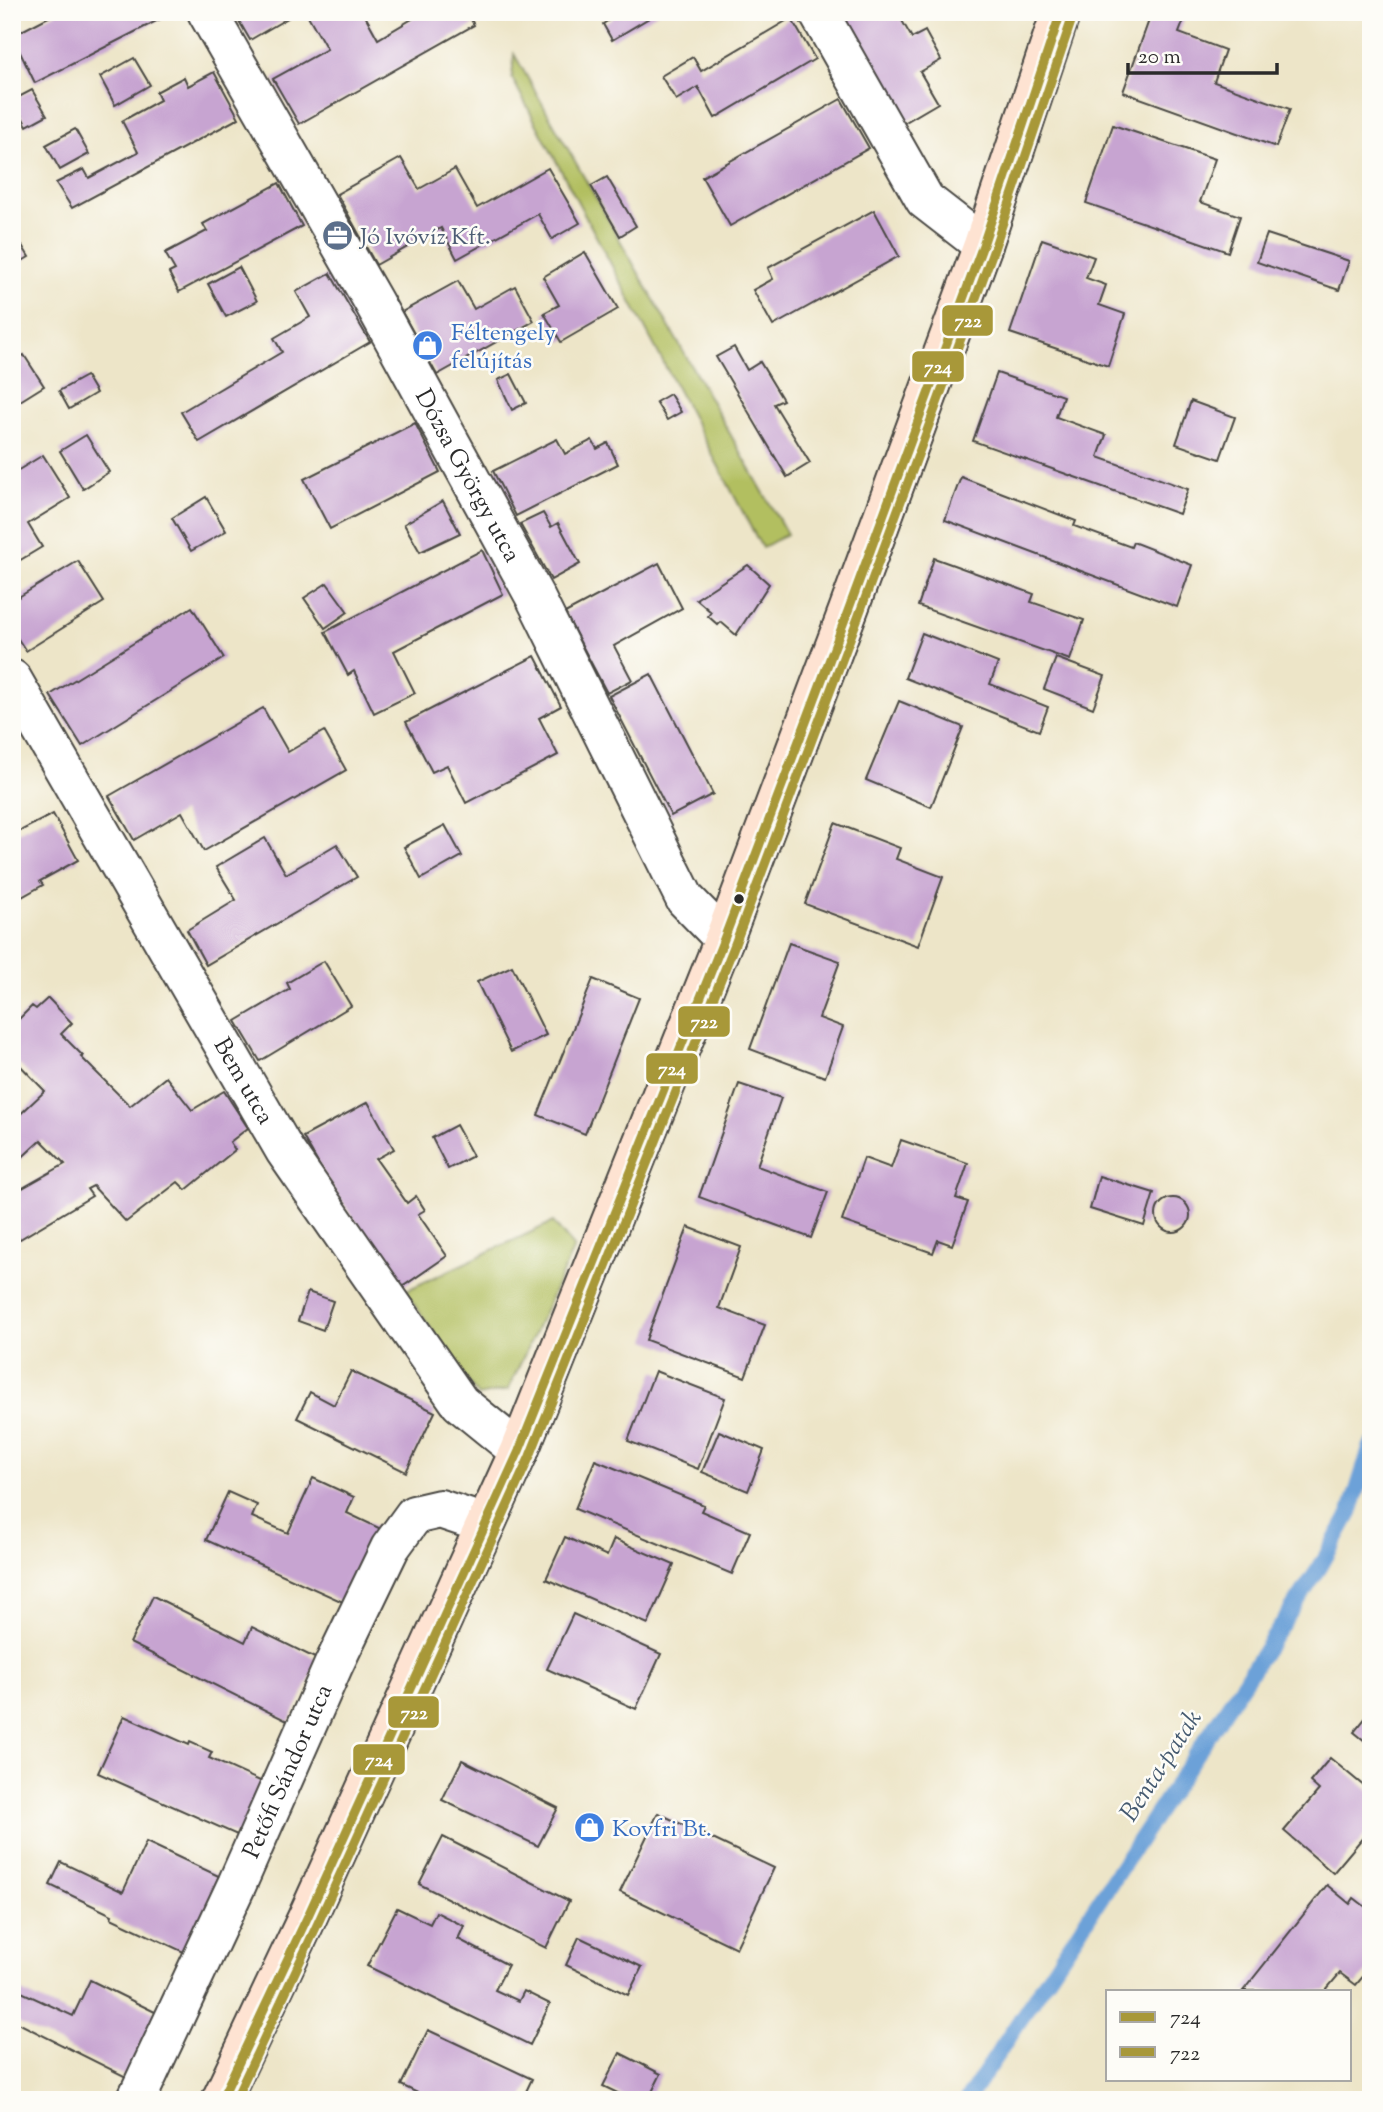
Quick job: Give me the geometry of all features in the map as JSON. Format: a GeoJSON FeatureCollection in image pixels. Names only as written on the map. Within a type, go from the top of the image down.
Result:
{"type":"FeatureCollection","features":[{"type":"Feature","properties":{"kind":"main road"},"geometry":{"type":"LineString","coordinates":[[221,2100],[307,1918],[519,1451],[724,939],[853,598],[983,245],[1061,12]]}},
{"type":"Feature","properties":{"kind":"street","name":"Dózsa György utca"},"geometry":{"type":"LineString","coordinates":[[207,12],[374,303],[535,597],[685,899],[724,939]]}},
{"type":"Feature","properties":{"kind":"street"},"geometry":{"type":"LineString","coordinates":[[818,12],[925,200],[983,245]]}},
{"type":"Feature","properties":{"kind":"street","name":"Bem utca"},"geometry":{"type":"LineString","coordinates":[[12,679],[285,1151],[460,1403],[519,1451]]}},
{"type":"Feature","properties":{"kind":"street","name":"Petőfi Sándor utca"},"geometry":{"type":"LineString","coordinates":[[136,2100],[237,1884],[334,1664],[390,1548],[414,1515],[440,1508],[485,1524]]}},
{"type":"Feature","properties":{"kind":"green space"},"geometry":{"type":"Polygon","coordinates":[[[514,54],[787,534],[762,548],[512,78],[514,54]]]}},
{"type":"Feature","properties":{"kind":"green space"},"geometry":{"type":"Polygon","coordinates":[[[553,1222],[574,1248],[508,1390],[478,1396],[405,1291],[553,1222]]]}},
{"type":"Feature","properties":{"kind":"building"},"geometry":{"type":"Polygon","coordinates":[[[58,12],[174,12],[35,83],[12,36],[58,12]]]}},
{"type":"Feature","properties":{"kind":"building"},"geometry":{"type":"Polygon","coordinates":[[[298,12],[250,40],[235,14],[298,12]]]}},
{"type":"Feature","properties":{"kind":"building"},"geometry":{"type":"Polygon","coordinates":[[[363,12],[378,39],[424,12],[467,12],[474,25],[299,124],[273,79],[327,49],[307,14],[363,12]]]}},
{"type":"Feature","properties":{"kind":"building"},"geometry":{"type":"Polygon","coordinates":[[[613,12],[659,12],[612,40],[603,24],[615,16],[613,12]]]}},
{"type":"Feature","properties":{"kind":"building"},"geometry":{"type":"Polygon","coordinates":[[[840,12],[897,12],[912,38],[925,31],[941,60],[920,72],[938,103],[902,124],[840,12]]]}},
{"type":"Feature","properties":{"kind":"building"},"geometry":{"type":"Polygon","coordinates":[[[1152,12],[1162,12],[1184,20],[1179,33],[1225,50],[1214,82],[1290,109],[1276,147],[1123,92],[1152,12]]]}},
{"type":"Feature","properties":{"kind":"building"},"geometry":{"type":"Polygon","coordinates":[[[791,18],[815,59],[715,118],[698,87],[676,100],[661,76],[693,57],[701,71],[791,18]]]}},
{"type":"Feature","properties":{"kind":"building"},"geometry":{"type":"Polygon","coordinates":[[[134,58],[150,85],[115,105],[100,77],[134,58]]]}},
{"type":"Feature","properties":{"kind":"building"},"geometry":{"type":"Polygon","coordinates":[[[214,72],[239,118],[72,208],[56,183],[84,169],[89,178],[138,152],[122,121],[160,100],[156,92],[184,77],[188,86],[214,72]]]}},
{"type":"Feature","properties":{"kind":"building"},"geometry":{"type":"Polygon","coordinates":[[[32,90],[47,115],[27,126],[13,100],[32,90]]]}},
{"type":"Feature","properties":{"kind":"building"},"geometry":{"type":"Polygon","coordinates":[[[841,99],[869,148],[730,226],[702,177],[841,99]]]}},
{"type":"Feature","properties":{"kind":"building"},"geometry":{"type":"Polygon","coordinates":[[[1113,125],[1215,159],[1200,202],[1240,216],[1228,252],[1086,203],[1113,125]]]}},
{"type":"Feature","properties":{"kind":"building"},"geometry":{"type":"Polygon","coordinates":[[[75,129],[89,154],[60,170],[46,145],[75,129]]]}},
{"type":"Feature","properties":{"kind":"building"},"geometry":{"type":"Polygon","coordinates":[[[401,158],[419,189],[455,169],[477,208],[548,168],[580,223],[552,239],[538,214],[457,259],[441,228],[376,265],[337,194],[401,158]]]}},
{"type":"Feature","properties":{"kind":"building"},"geometry":{"type":"Polygon","coordinates":[[[607,177],[636,226],[620,236],[591,186],[607,177]]]}},
{"type":"Feature","properties":{"kind":"building"},"geometry":{"type":"Polygon","coordinates":[[[279,183],[302,226],[179,292],[169,273],[175,270],[165,253],[207,231],[203,224],[279,183]]]}},
{"type":"Feature","properties":{"kind":"building"},"geometry":{"type":"Polygon","coordinates":[[[874,210],[899,256],[773,326],[753,290],[773,279],[768,268],[874,210]]]}},
{"type":"Feature","properties":{"kind":"building"},"geometry":{"type":"Polygon","coordinates":[[[12,229],[29,257],[12,267],[12,229]]]}},
{"type":"Feature","properties":{"kind":"building"},"geometry":{"type":"Polygon","coordinates":[[[1267,234],[1349,261],[1339,290],[1257,262],[1267,234]]]}},
{"type":"Feature","properties":{"kind":"building"},"geometry":{"type":"Polygon","coordinates":[[[1042,239],[1094,257],[1086,278],[1106,285],[1099,305],[1125,314],[1108,366],[1010,333],[1042,239]]]}},
{"type":"Feature","properties":{"kind":"building"},"geometry":{"type":"Polygon","coordinates":[[[585,252],[618,309],[561,342],[544,313],[559,305],[543,277],[585,252]]]}},
{"type":"Feature","properties":{"kind":"building"},"geometry":{"type":"Polygon","coordinates":[[[239,267],[257,301],[226,317],[208,284],[239,267]]]}},
{"type":"Feature","properties":{"kind":"building"},"geometry":{"type":"Polygon","coordinates":[[[330,273],[370,342],[199,442],[181,412],[282,352],[274,338],[310,317],[296,292],[330,273]]]}},
{"type":"Feature","properties":{"kind":"building"},"geometry":{"type":"Polygon","coordinates":[[[458,281],[474,309],[515,286],[534,321],[437,375],[402,312],[458,281]]]}},
{"type":"Feature","properties":{"kind":"building"},"geometry":{"type":"Polygon","coordinates":[[[734,347],[747,370],[760,362],[783,400],[774,404],[810,463],[787,477],[716,357],[734,347]]]}},
{"type":"Feature","properties":{"kind":"building"},"geometry":{"type":"Polygon","coordinates":[[[24,355],[44,386],[12,406],[12,363],[24,355]]]}},
{"type":"Feature","properties":{"kind":"building"},"geometry":{"type":"Polygon","coordinates":[[[997,373],[1063,396],[1056,417],[1106,435],[1098,457],[1188,489],[1179,514],[973,441],[997,373]]]}},
{"type":"Feature","properties":{"kind":"building"},"geometry":{"type":"Polygon","coordinates":[[[511,374],[526,403],[512,410],[498,380],[511,374]]]}},
{"type":"Feature","properties":{"kind":"building"},"geometry":{"type":"Polygon","coordinates":[[[86,376],[96,393],[69,409],[59,391],[86,376]]]}},
{"type":"Feature","properties":{"kind":"building"},"geometry":{"type":"Polygon","coordinates":[[[670,394],[681,412],[667,420],[656,402],[670,394]]]}},
{"type":"Feature","properties":{"kind":"building"},"geometry":{"type":"Polygon","coordinates":[[[1191,401],[1235,417],[1220,459],[1176,444],[1191,401]]]}},
{"type":"Feature","properties":{"kind":"building"},"geometry":{"type":"Polygon","coordinates":[[[415,423],[440,472],[330,529],[304,479],[415,423]]]}},
{"type":"Feature","properties":{"kind":"building"},"geometry":{"type":"Polygon","coordinates":[[[86,435],[109,472],[83,489],[60,451],[86,435]]]}},
{"type":"Feature","properties":{"kind":"building"},"geometry":{"type":"Polygon","coordinates":[[[557,439],[565,454],[592,440],[597,449],[608,443],[618,464],[516,516],[493,471],[557,439]]]}},
{"type":"Feature","properties":{"kind":"building"},"geometry":{"type":"Polygon","coordinates":[[[43,455],[70,498],[28,524],[42,547],[12,565],[12,474],[43,455]]]}},
{"type":"Feature","properties":{"kind":"building"},"geometry":{"type":"Polygon","coordinates":[[[961,477],[1076,521],[1074,526],[1131,547],[1133,542],[1192,565],[1177,607],[945,520],[961,477]]]}},
{"type":"Feature","properties":{"kind":"building"},"geometry":{"type":"Polygon","coordinates":[[[206,497],[226,531],[191,551],[172,518],[206,497]]]}},
{"type":"Feature","properties":{"kind":"building"},"geometry":{"type":"Polygon","coordinates":[[[443,501],[460,533],[420,552],[404,524],[443,501]]]}},
{"type":"Feature","properties":{"kind":"building"},"geometry":{"type":"Polygon","coordinates":[[[543,513],[551,527],[558,523],[580,564],[551,580],[520,524],[543,513]]]}},
{"type":"Feature","properties":{"kind":"building"},"geometry":{"type":"Polygon","coordinates":[[[482,550],[503,594],[394,651],[415,693],[374,713],[354,671],[348,675],[325,632],[482,550]]]}},
{"type":"Feature","properties":{"kind":"building"},"geometry":{"type":"Polygon","coordinates":[[[934,558],[1034,594],[1031,602],[1084,620],[1070,660],[918,606],[934,558]]]}},
{"type":"Feature","properties":{"kind":"building"},"geometry":{"type":"Polygon","coordinates":[[[78,561],[104,602],[26,651],[12,630],[12,601],[78,561]]]}},
{"type":"Feature","properties":{"kind":"building"},"geometry":{"type":"Polygon","coordinates":[[[659,563],[682,608],[614,646],[632,680],[607,693],[565,613],[659,563]]]}},
{"type":"Feature","properties":{"kind":"building"},"geometry":{"type":"Polygon","coordinates":[[[748,565],[769,584],[736,635],[721,622],[718,625],[708,616],[711,612],[696,599],[748,565]]]}},
{"type":"Feature","properties":{"kind":"building"},"geometry":{"type":"Polygon","coordinates":[[[327,583],[348,612],[325,628],[304,598],[327,583]]]}},
{"type":"Feature","properties":{"kind":"building"},"geometry":{"type":"Polygon","coordinates":[[[192,607],[224,658],[82,746],[50,695],[192,607]]]}},
{"type":"Feature","properties":{"kind":"building"},"geometry":{"type":"Polygon","coordinates":[[[922,633],[998,663],[990,684],[1048,707],[1039,731],[905,678],[922,633]]]}},
{"type":"Feature","properties":{"kind":"building"},"geometry":{"type":"Polygon","coordinates":[[[535,656],[561,706],[539,718],[558,755],[466,803],[447,765],[432,772],[406,722],[535,656]]]}},
{"type":"Feature","properties":{"kind":"building"},"geometry":{"type":"Polygon","coordinates":[[[1056,658],[1105,676],[1093,708],[1044,689],[1056,658]]]}},
{"type":"Feature","properties":{"kind":"building"},"geometry":{"type":"Polygon","coordinates":[[[651,674],[713,794],[671,816],[609,696],[651,674]]]}},
{"type":"Feature","properties":{"kind":"building"},"geometry":{"type":"Polygon","coordinates":[[[899,701],[963,727],[931,807],[866,780],[899,701]]]}},
{"type":"Feature","properties":{"kind":"building"},"geometry":{"type":"Polygon","coordinates":[[[263,708],[288,752],[324,731],[346,770],[204,851],[182,812],[134,840],[109,796],[263,708]]]}},
{"type":"Feature","properties":{"kind":"building"},"geometry":{"type":"Polygon","coordinates":[[[53,814],[78,860],[40,881],[43,885],[18,899],[15,893],[12,895],[12,835],[53,814]]]}},
{"type":"Feature","properties":{"kind":"building"},"geometry":{"type":"Polygon","coordinates":[[[835,823],[900,848],[896,859],[943,877],[918,946],[805,904],[835,823]]]}},
{"type":"Feature","properties":{"kind":"building"},"geometry":{"type":"Polygon","coordinates":[[[445,825],[462,856],[421,879],[404,847],[445,825]]]}},
{"type":"Feature","properties":{"kind":"building"},"geometry":{"type":"Polygon","coordinates":[[[265,838],[286,874],[337,844],[357,877],[206,965],[187,930],[236,900],[216,867],[265,838]]]}},
{"type":"Feature","properties":{"kind":"building"},"geometry":{"type":"Polygon","coordinates":[[[789,943],[840,961],[819,1018],[843,1027],[825,1077],[750,1049],[789,943]]]}},
{"type":"Feature","properties":{"kind":"building"},"geometry":{"type":"Polygon","coordinates":[[[324,961],[351,1006],[260,1061],[236,1021],[290,989],[287,983],[324,961]]]}},
{"type":"Feature","properties":{"kind":"building"},"geometry":{"type":"Polygon","coordinates":[[[512,966],[546,1035],[511,1052],[477,982],[512,966]]]}},
{"type":"Feature","properties":{"kind":"building"},"geometry":{"type":"Polygon","coordinates":[[[593,979],[639,998],[585,1134],[538,1115],[593,979]]]}},
{"type":"Feature","properties":{"kind":"building"},"geometry":{"type":"Polygon","coordinates":[[[48,998],[72,1023],[61,1034],[130,1106],[166,1077],[192,1110],[224,1091],[248,1128],[230,1142],[235,1150],[186,1190],[178,1182],[126,1222],[93,1186],[87,1189],[92,1196],[20,1239],[12,1233],[12,1194],[65,1164],[41,1140],[17,1162],[12,1157],[12,1122],[45,1091],[12,1057],[12,1026],[32,1006],[36,1009],[48,998]]]}},
{"type":"Feature","properties":{"kind":"building"},"geometry":{"type":"Polygon","coordinates":[[[739,1084],[781,1098],[757,1166],[828,1192],[811,1238],[699,1197],[739,1084]]]}},
{"type":"Feature","properties":{"kind":"building"},"geometry":{"type":"Polygon","coordinates":[[[368,1102],[394,1149],[376,1159],[407,1203],[416,1196],[425,1210],[418,1214],[447,1256],[402,1287],[330,1184],[303,1137],[368,1102]]]}},
{"type":"Feature","properties":{"kind":"building"},"geometry":{"type":"Polygon","coordinates":[[[456,1125],[473,1156],[448,1169],[432,1138],[456,1125]]]}},
{"type":"Feature","properties":{"kind":"building"},"geometry":{"type":"Polygon","coordinates":[[[901,1140],[968,1163],[956,1198],[968,1202],[952,1245],[938,1240],[933,1253],[842,1221],[864,1158],[891,1168],[901,1140]]]}},
{"type":"Feature","properties":{"kind":"building"},"geometry":{"type":"Polygon","coordinates":[[[1099,1176],[1154,1193],[1144,1226],[1090,1209],[1099,1176]]]}},
{"type":"Feature","properties":{"kind":"building"},"geometry":{"type":"Polygon","coordinates":[[[1173,1198],[1185,1203],[1190,1215],[1185,1227],[1173,1232],[1161,1227],[1156,1215],[1161,1203],[1173,1198]]]}},
{"type":"Feature","properties":{"kind":"building"},"geometry":{"type":"Polygon","coordinates":[[[688,1227],[741,1247],[719,1308],[765,1325],[745,1377],[646,1340],[688,1227]]]}},
{"type":"Feature","properties":{"kind":"building"},"geometry":{"type":"Polygon","coordinates":[[[308,1292],[333,1301],[323,1330],[298,1321],[308,1292]]]}},
{"type":"Feature","properties":{"kind":"building"},"geometry":{"type":"Polygon","coordinates":[[[351,1371],[435,1412],[406,1472],[297,1418],[310,1392],[334,1405],[351,1371]]]}},
{"type":"Feature","properties":{"kind":"building"},"geometry":{"type":"Polygon","coordinates":[[[655,1371],[725,1398],[698,1469],[628,1441],[655,1371]]]}},
{"type":"Feature","properties":{"kind":"building"},"geometry":{"type":"Polygon","coordinates":[[[719,1431],[764,1450],[748,1491],[702,1472],[719,1431]]]}},
{"type":"Feature","properties":{"kind":"building"},"geometry":{"type":"Polygon","coordinates":[[[595,1460],[704,1505],[701,1511],[750,1532],[732,1574],[575,1509],[595,1460]]]}},
{"type":"Feature","properties":{"kind":"building"},"geometry":{"type":"Polygon","coordinates":[[[313,1478],[354,1497],[347,1513],[381,1529],[345,1603],[206,1540],[228,1492],[257,1505],[252,1517],[288,1533],[313,1478]]]}},
{"type":"Feature","properties":{"kind":"building"},"geometry":{"type":"Polygon","coordinates":[[[565,1537],[607,1556],[614,1539],[674,1565],[648,1624],[546,1579],[565,1537]]]}},
{"type":"Feature","properties":{"kind":"building"},"geometry":{"type":"Polygon","coordinates":[[[153,1596],[245,1642],[252,1627],[319,1660],[289,1722],[130,1643],[153,1596]]]}},
{"type":"Feature","properties":{"kind":"building"},"geometry":{"type":"Polygon","coordinates":[[[573,1614],[661,1654],[636,1709],[547,1669],[573,1614]]]}},
{"type":"Feature","properties":{"kind":"building"},"geometry":{"type":"Polygon","coordinates":[[[1371,1711],[1371,1746],[1354,1732],[1371,1711]]]}},
{"type":"Feature","properties":{"kind":"building"},"geometry":{"type":"Polygon","coordinates":[[[124,1716],[189,1745],[190,1742],[212,1752],[209,1758],[269,1785],[246,1839],[98,1773],[124,1716]]]}},
{"type":"Feature","properties":{"kind":"building"},"geometry":{"type":"Polygon","coordinates":[[[1330,1758],[1371,1792],[1371,1828],[1333,1873],[1284,1831],[1319,1790],[1310,1782],[1330,1758]]]}},
{"type":"Feature","properties":{"kind":"building"},"geometry":{"type":"Polygon","coordinates":[[[462,1760],[558,1808],[538,1846],[442,1800],[462,1760]]]}},
{"type":"Feature","properties":{"kind":"building"},"geometry":{"type":"Polygon","coordinates":[[[658,1813],[774,1868],[736,1948],[620,1892],[658,1813]]]}},
{"type":"Feature","properties":{"kind":"building"},"geometry":{"type":"Polygon","coordinates":[[[443,1837],[569,1901],[546,1948],[419,1884],[443,1837]]]}},
{"type":"Feature","properties":{"kind":"building"},"geometry":{"type":"Polygon","coordinates":[[[146,1842],[225,1879],[190,1955],[111,1918],[112,1915],[50,1885],[61,1862],[123,1892],[146,1842]]]}},
{"type":"Feature","properties":{"kind":"building"},"geometry":{"type":"Polygon","coordinates":[[[1327,1885],[1350,1904],[1354,1898],[1371,1911],[1371,1967],[1356,1985],[1340,1973],[1326,1990],[1244,1990],[1327,1885]]]}},
{"type":"Feature","properties":{"kind":"building"},"geometry":{"type":"Polygon","coordinates":[[[397,1908],[430,1924],[436,1912],[464,1926],[458,1939],[508,1965],[495,1990],[519,2001],[524,1991],[550,2004],[530,2045],[367,1966],[397,1908]]]}},
{"type":"Feature","properties":{"kind":"building"},"geometry":{"type":"Polygon","coordinates":[[[579,1937],[642,1967],[628,1995],[566,1965],[579,1937]]]}},
{"type":"Feature","properties":{"kind":"building"},"geometry":{"type":"Polygon","coordinates":[[[90,1980],[161,2015],[130,2079],[12,2020],[12,1993],[15,1989],[73,2016],[90,1980]]]}},
{"type":"Feature","properties":{"kind":"building"},"geometry":{"type":"Polygon","coordinates":[[[428,2030],[532,2079],[522,2100],[432,2100],[401,2085],[428,2030]]]}},
{"type":"Feature","properties":{"kind":"building"},"geometry":{"type":"Polygon","coordinates":[[[620,2053],[661,2074],[648,2100],[632,2100],[603,2086],[620,2053]]]}},
{"type":"Feature","properties":{"kind":"waterway","name":"Benta-patak"},"geometry":{"type":"LineString","coordinates":[[967,2100],[1320,1567],[1350,1513],[1371,1446]]}},
{"type":"Feature","properties":{"kind":"transit line","name":"724"},"geometry":{"type":"LineString","coordinates":[[221,2100],[307,1918],[519,1451],[724,939],[848,611],[983,245],[1061,12]]}},
{"type":"Feature","properties":{"kind":"transit line","name":"722"},"geometry":{"type":"LineString","coordinates":[[235,2100],[530,1456],[735,944],[994,249],[1073,16]]}},
{"type":"Feature","properties":{"kind":"place","name":"Jó Ivóvíz Kft."},"geometry":{"type":"Point","coordinates":[337,236]}},
{"type":"Feature","properties":{"kind":"place","name":"Féltengely felújítás"},"geometry":{"type":"Point","coordinates":[428,346]}},
{"type":"Feature","properties":{"kind":"place","name":"Kovfri Bt."},"geometry":{"type":"Point","coordinates":[589,1828]}}]}
